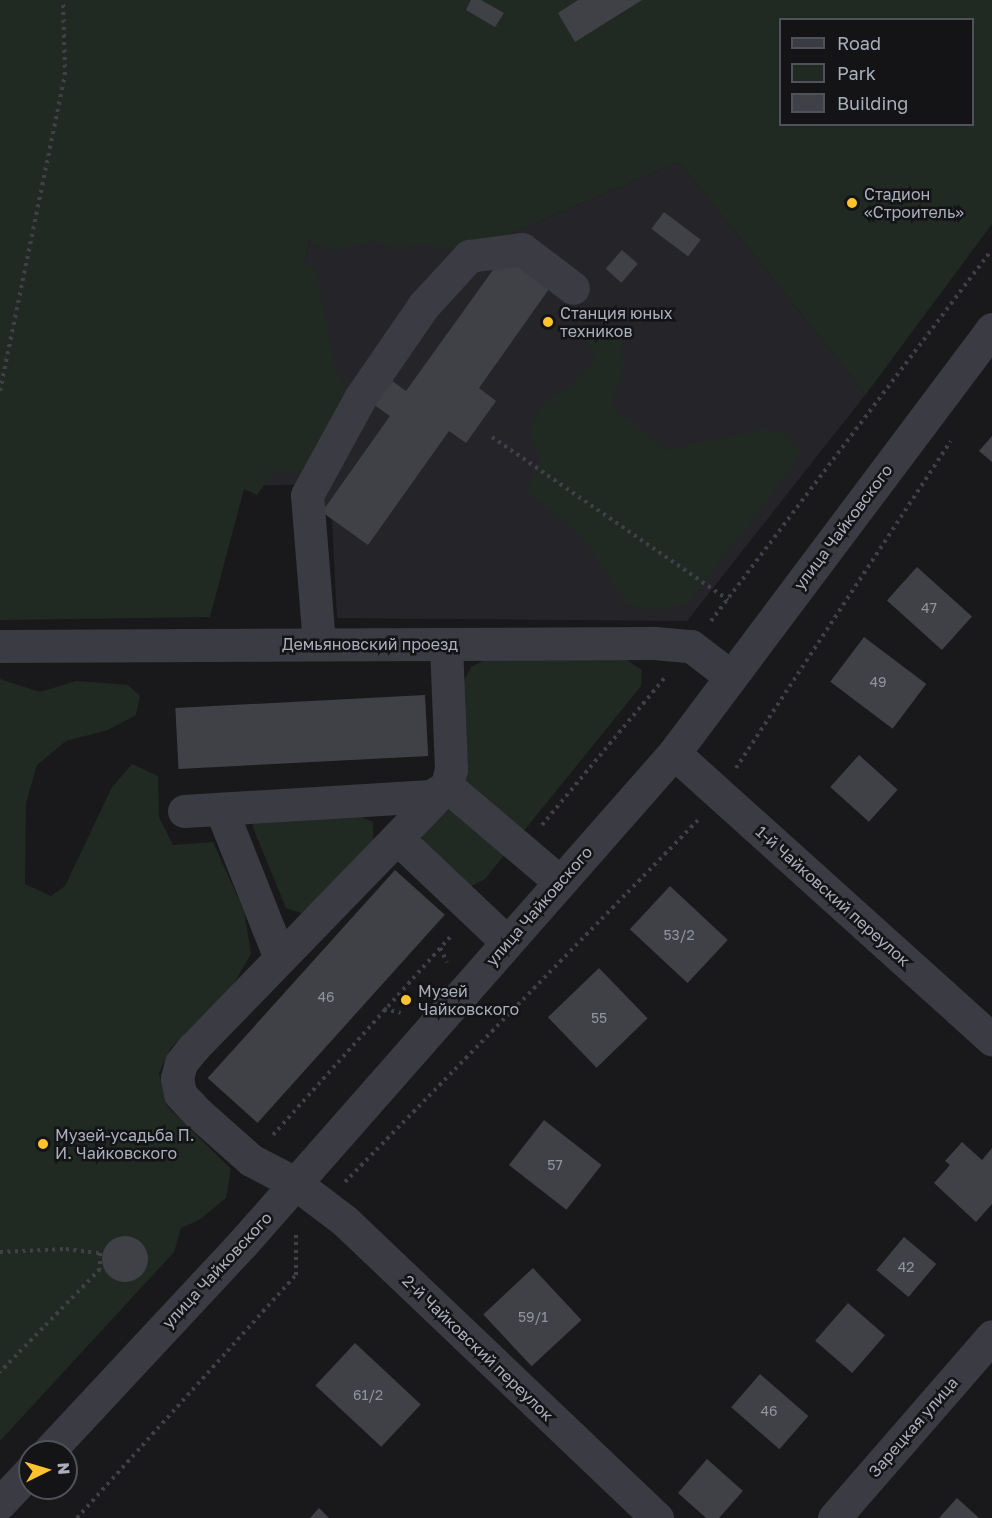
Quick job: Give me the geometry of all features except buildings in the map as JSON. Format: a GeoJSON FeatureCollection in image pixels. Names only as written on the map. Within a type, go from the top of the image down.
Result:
{"type":"FeatureCollection","features":[{"type":"Feature","properties":{"kind":"street"},"geometry":{"type":"LineString","coordinates":[[319,644],[307,495],[360,398],[424,305],[469,256],[522,249],[573,288]]}},
{"type":"Feature","properties":{"kind":"street","name":"улица Чайковского"},"geometry":{"type":"LineString","coordinates":[[59,1440],[295,1183],[674,753],[730,676],[988,344]]}},
{"type":"Feature","properties":{"kind":"street","name":"Демьяновский проезд"},"geometry":{"type":"LineString","coordinates":[[0,646],[319,644],[691,646]]}},
{"type":"Feature","properties":{"kind":"street"},"geometry":{"type":"LineString","coordinates":[[184,811],[431,796],[447,786],[452,769],[446,645]]}},
{"type":"Feature","properties":{"kind":"street"},"geometry":{"type":"LineString","coordinates":[[691,646],[730,676]]}},
{"type":"Feature","properties":{"kind":"street","name":"1-й Чайковский переулок"},"geometry":{"type":"LineString","coordinates":[[674,753],[992,1039]]}},
{"type":"Feature","properties":{"kind":"street"},"geometry":{"type":"LineString","coordinates":[[447,786],[560,882]]}},
{"type":"Feature","properties":{"kind":"street","name":"2-й Чайковский переулок"},"geometry":{"type":"LineString","coordinates":[[447,786],[193,1048],[181,1063],[177,1078],[180,1094],[251,1160],[295,1183],[323,1204],[657,1518]]}},
{"type":"Feature","properties":{"kind":"street"},"geometry":{"type":"LineString","coordinates":[[221,809],[280,958]]}},
{"type":"Feature","properties":{"kind":"street"},"geometry":{"type":"LineString","coordinates":[[397,838],[507,942]]}},
{"type":"Feature","properties":{"kind":"street","name":"Зарецкая улица"},"geometry":{"type":"LineString","coordinates":[[834,1518],[992,1336]]}},
{"type":"Feature","properties":{"kind":"street"},"geometry":{"type":"LineString","coordinates":[[0,1503],[18,1484]]}},
{"type":"Feature","properties":{"kind":"path"},"geometry":{"type":"LineString","coordinates":[[0,391],[65,75],[63,0]]}},
{"type":"Feature","properties":{"kind":"path"},"geometry":{"type":"LineString","coordinates":[[522,850],[728,600],[992,250]]}},
{"type":"Feature","properties":{"kind":"path"},"geometry":{"type":"LineString","coordinates":[[492,437],[728,600]]}},
{"type":"Feature","properties":{"kind":"path"},"geometry":{"type":"LineString","coordinates":[[323,1204],[720,794],[953,439]]}},
{"type":"Feature","properties":{"kind":"path"},"geometry":{"type":"LineString","coordinates":[[251,1160],[474,909]]}},
{"type":"Feature","properties":{"kind":"path"},"geometry":{"type":"LineString","coordinates":[[77,1518],[296,1275],[295,1183]]}},
{"type":"Feature","properties":{"kind":"path"},"geometry":{"type":"LineString","coordinates":[[0,1252],[66,1249],[100,1252],[100,1269],[0,1372]]}},
{"type":"Feature","properties":{"kind":"shaded area","name":"Станция юных техников"},"geometry":{"type":"Polygon","coordinates":[[[679,162],[866,394],[687,621],[337,618],[332,520],[322,512],[311,484],[245,486],[325,185],[483,245],[679,162]]]}},
{"type":"Feature","properties":{"kind":"green space"},"geometry":{"type":"Polygon","coordinates":[[[0,0],[992,0],[992,224],[866,394],[679,162],[483,245],[443,250],[414,243],[411,247],[390,247],[377,241],[330,251],[310,240],[304,264],[316,268],[334,363],[349,396],[324,473],[273,472],[257,495],[244,489],[210,617],[0,620],[0,0]]]}},
{"type":"Feature","properties":{"kind":"green space"},"geometry":{"type":"Polygon","coordinates":[[[602,327],[621,337],[623,369],[611,406],[666,450],[766,429],[784,433],[800,450],[789,472],[688,602],[656,611],[627,604],[582,536],[527,491],[542,455],[531,443],[530,424],[548,400],[570,387],[596,357],[586,341],[602,327]]]}},
{"type":"Feature","properties":{"kind":"green space"},"geometry":{"type":"Polygon","coordinates":[[[486,659],[625,659],[642,670],[641,686],[485,879],[471,886],[424,846],[421,833],[452,807],[465,776],[464,681],[471,667],[486,659]]]}},
{"type":"Feature","properties":{"kind":"green space"},"geometry":{"type":"Polygon","coordinates":[[[0,679],[40,692],[76,681],[128,685],[140,696],[136,715],[108,730],[66,741],[37,765],[26,803],[25,884],[51,896],[65,886],[112,787],[132,764],[158,776],[159,817],[173,845],[213,842],[244,911],[251,954],[233,985],[170,1049],[159,1073],[167,1106],[231,1169],[226,1198],[199,1220],[181,1228],[174,1252],[0,1441],[0,679]]]}},
{"type":"Feature","properties":{"kind":"green space"},"geometry":{"type":"Polygon","coordinates":[[[357,815],[373,822],[373,842],[304,914],[286,908],[252,825],[263,820],[357,815]]]}},
{"type":"Feature","properties":{"kind":"place","name":"Стадион «Строитель»"},"geometry":{"type":"Point","coordinates":[852,203]}},
{"type":"Feature","properties":{"kind":"place","name":"Станция юных техников"},"geometry":{"type":"Point","coordinates":[548,322]}},
{"type":"Feature","properties":{"kind":"place","name":"Музей Чайковского"},"geometry":{"type":"Point","coordinates":[406,1000]}},
{"type":"Feature","properties":{"kind":"place","name":"Музей-усадьба П. И. Чайковского"},"geometry":{"type":"Point","coordinates":[43,1144]}}]}
